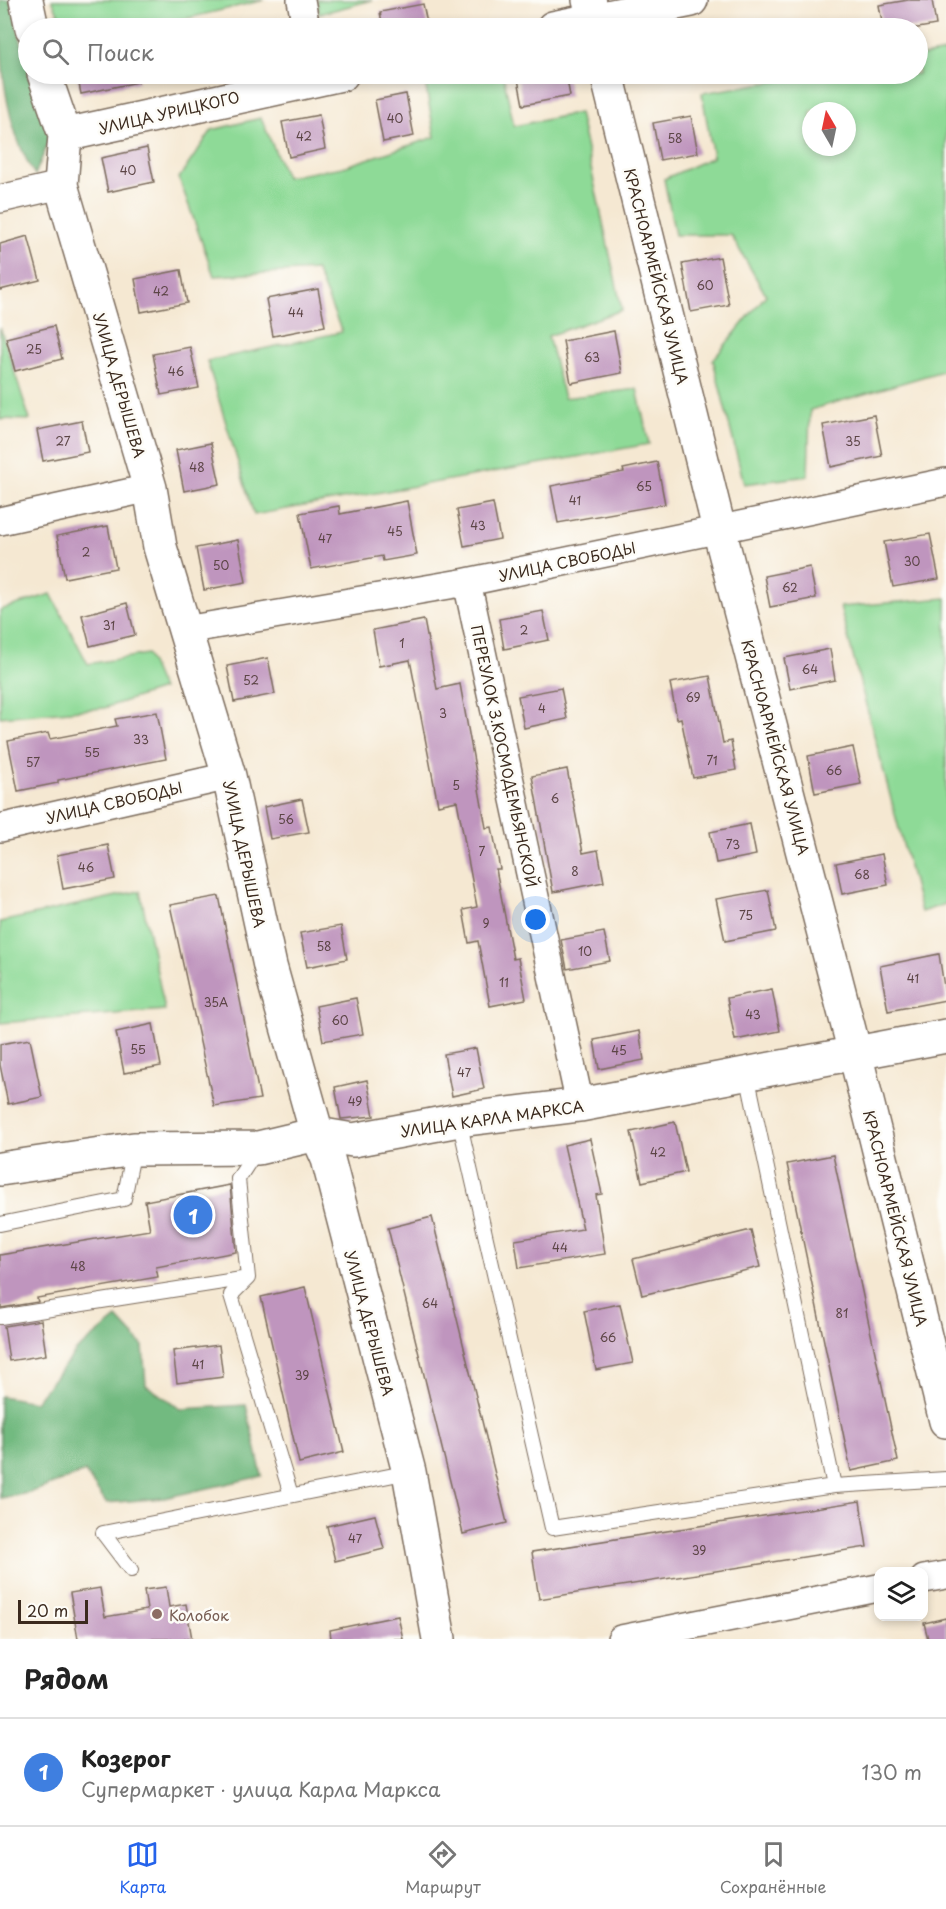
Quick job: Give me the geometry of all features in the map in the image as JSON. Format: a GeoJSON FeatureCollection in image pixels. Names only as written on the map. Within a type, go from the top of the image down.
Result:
{"type":"FeatureCollection","features":[{"type":"Feature","properties":{"kind":"street"},"geometry":{"type":"LineString","coordinates":[[26,0],[30,18]]}},
{"type":"Feature","properties":{"kind":"street"},"geometry":{"type":"LineString","coordinates":[[300,0],[304,18]]}},
{"type":"Feature","properties":{"kind":"street"},"geometry":{"type":"LineString","coordinates":[[593,16],[690,0]]}},
{"type":"Feature","properties":{"kind":"street","name":"УЛИЦА ДЕРЫШЕВА"},"geometry":{"type":"LineString","coordinates":[[47,84],[65,135],[61,185],[150,488],[160,547],[229,776],[243,853],[270,966],[317,1134],[328,1159],[409,1472],[439,1639]]}},
{"type":"Feature","properties":{"kind":"street","name":"УЛИЦА УРИЦКОГО"},"geometry":{"type":"LineString","coordinates":[[65,135],[285,84]]}},
{"type":"Feature","properties":{"kind":"street","name":"КРАСНОАРМЕЙСКАЯ УЛИЦА"},"geometry":{"type":"LineString","coordinates":[[609,84],[718,529],[855,1053],[946,1421]]}},
{"type":"Feature","properties":{"kind":"street"},"geometry":{"type":"LineString","coordinates":[[0,199],[61,185]]}},
{"type":"Feature","properties":{"kind":"street","name":"УЛИЦА СВОБОДЫ"},"geometry":{"type":"LineString","coordinates":[[185,630],[467,582],[946,482]]}},
{"type":"Feature","properties":{"kind":"street"},"geometry":{"type":"LineString","coordinates":[[0,521],[150,488]]}},
{"type":"Feature","properties":{"kind":"street","name":"ПЕРЕУЛОК З.КОСМОДЕМЬЯНСКОЙ"},"geometry":{"type":"LineString","coordinates":[[467,582],[580,1105]]}},
{"type":"Feature","properties":{"kind":"street","name":"УЛИЦА СВОБОДЫ"},"geometry":{"type":"LineString","coordinates":[[0,828],[229,776]]}},
{"type":"Feature","properties":{"kind":"street","name":"УЛИЦА КАРЛА МАРКСА"},"geometry":{"type":"LineString","coordinates":[[0,1169],[134,1149],[258,1148],[317,1134],[353,1140],[459,1120],[580,1105],[946,1036]]}},
{"type":"Feature","properties":{"kind":"street"},"geometry":{"type":"LineString","coordinates":[[928,1578],[946,1575]]}},
{"type":"Feature","properties":{"kind":"street"},"geometry":{"type":"LineString","coordinates":[[621,1639],[874,1589]]}},
{"type":"Feature","properties":{"kind":"lane"},"geometry":{"type":"LineString","coordinates":[[747,1074],[834,1486]]}},
{"type":"Feature","properties":{"kind":"lane"},"geometry":{"type":"LineString","coordinates":[[459,1120],[552,1528],[834,1486],[946,1479]]}},
{"type":"Feature","properties":{"kind":"lane"},"geometry":{"type":"LineString","coordinates":[[248,1278],[238,1179],[258,1148]]}},
{"type":"Feature","properties":{"kind":"lane"},"geometry":{"type":"LineString","coordinates":[[0,1224],[124,1199],[134,1149]]}},
{"type":"Feature","properties":{"kind":"lane"},"geometry":{"type":"LineString","coordinates":[[0,1317],[248,1278]]}},
{"type":"Feature","properties":{"kind":"lane"},"geometry":{"type":"LineString","coordinates":[[248,1278],[231,1295],[291,1495]]}},
{"type":"Feature","properties":{"kind":"lane"},"geometry":{"type":"LineString","coordinates":[[131,1570],[103,1533],[409,1472]]}},
{"type":"Feature","properties":{"kind":"green space"},"geometry":{"type":"Polygon","coordinates":[[[0,0],[10,0],[18,29],[18,84],[31,84],[50,138],[35,175],[24,155],[10,113],[1,45],[0,0]]]}},
{"type":"Feature","properties":{"kind":"green space"},"geometry":{"type":"Polygon","coordinates":[[[52,0],[264,0],[189,18],[60,18],[52,0]]]}},
{"type":"Feature","properties":{"kind":"green space"},"geometry":{"type":"Polygon","coordinates":[[[317,0],[372,0],[319,14],[317,0]]]}},
{"type":"Feature","properties":{"kind":"green space"},"geometry":{"type":"Polygon","coordinates":[[[946,52],[946,370],[810,410],[808,476],[744,484],[713,360],[766,295],[731,235],[675,235],[664,179],[713,157],[702,93],[758,84],[928,84],[928,55],[946,52]]]}},
{"type":"Feature","properties":{"kind":"green space"},"geometry":{"type":"Polygon","coordinates":[[[425,84],[505,84],[514,126],[579,113],[622,310],[548,336],[564,398],[637,389],[649,444],[254,515],[207,361],[342,332],[316,270],[214,276],[179,178],[212,130],[261,118],[286,177],[343,167],[435,137],[425,84]]]}},
{"type":"Feature","properties":{"kind":"green space"},"geometry":{"type":"Polygon","coordinates":[[[0,327],[30,420],[0,419],[0,327]]]}},
{"type":"Feature","properties":{"kind":"green space"},"geometry":{"type":"Polygon","coordinates":[[[51,594],[88,664],[147,654],[162,689],[104,708],[0,717],[0,610],[51,594]]]}},
{"type":"Feature","properties":{"kind":"green space"},"geometry":{"type":"Polygon","coordinates":[[[946,598],[946,904],[921,912],[840,607],[946,598]]]}},
{"type":"Feature","properties":{"kind":"green space"},"geometry":{"type":"Polygon","coordinates":[[[140,891],[165,1010],[0,1023],[0,922],[140,891]]]}},
{"type":"Feature","properties":{"kind":"green space"},"geometry":{"type":"Polygon","coordinates":[[[117,1318],[143,1346],[146,1385],[181,1409],[246,1405],[262,1476],[164,1498],[106,1503],[85,1472],[29,1493],[0,1498],[0,1396],[35,1402],[77,1350],[117,1318]]]}},
{"type":"Feature","properties":{"kind":"building"},"geometry":{"type":"Polygon","coordinates":[[[908,0],[932,0],[936,25],[928,26],[928,18],[881,18],[879,5],[908,0]]]}},
{"type":"Feature","properties":{"kind":"building"},"geometry":{"type":"Polygon","coordinates":[[[423,4],[426,18],[381,18],[380,12],[423,4]]]}},
{"type":"Feature","properties":{"kind":"building"},"geometry":{"type":"Polygon","coordinates":[[[79,84],[128,84],[81,94],[79,84]]]}},
{"type":"Feature","properties":{"kind":"building"},"geometry":{"type":"Polygon","coordinates":[[[519,84],[568,84],[570,96],[523,105],[519,84]]]}},
{"type":"Feature","properties":{"kind":"building"},"geometry":{"type":"Polygon","coordinates":[[[406,94],[414,136],[383,142],[375,100],[406,94]]]}},
{"type":"Feature","properties":{"kind":"building"},"geometry":{"type":"Polygon","coordinates":[[[319,115],[325,149],[289,157],[282,122],[319,115]]]}},
{"type":"Feature","properties":{"kind":"building"},"geometry":{"type":"Polygon","coordinates":[[[691,116],[698,153],[660,160],[653,123],[691,116]]]}},
{"type":"Feature","properties":{"kind":"building"},"geometry":{"type":"Polygon","coordinates":[[[147,148],[154,182],[108,192],[101,158],[147,148]]]}},
{"type":"Feature","properties":{"kind":"building"},"geometry":{"type":"Polygon","coordinates":[[[28,236],[40,280],[0,290],[0,244],[28,236]]]}},
{"type":"Feature","properties":{"kind":"building"},"geometry":{"type":"Polygon","coordinates":[[[720,257],[729,305],[691,312],[682,264],[720,257]]]}},
{"type":"Feature","properties":{"kind":"building"},"geometry":{"type":"Polygon","coordinates":[[[181,270],[187,303],[141,312],[135,279],[181,270]]]}},
{"type":"Feature","properties":{"kind":"building"},"geometry":{"type":"Polygon","coordinates":[[[318,289],[325,326],[273,336],[266,299],[318,289]]]}},
{"type":"Feature","properties":{"kind":"building"},"geometry":{"type":"Polygon","coordinates":[[[54,326],[62,359],[15,371],[6,338],[54,326]]]}},
{"type":"Feature","properties":{"kind":"building"},"geometry":{"type":"Polygon","coordinates":[[[614,331],[622,373],[571,383],[563,341],[614,331]]]}},
{"type":"Feature","properties":{"kind":"building"},"geometry":{"type":"Polygon","coordinates":[[[190,347],[199,388],[161,395],[153,354],[190,347]]]}},
{"type":"Feature","properties":{"kind":"building"},"geometry":{"type":"Polygon","coordinates":[[[874,415],[882,456],[831,467],[823,425],[874,415]]]}},
{"type":"Feature","properties":{"kind":"building"},"geometry":{"type":"Polygon","coordinates":[[[82,421],[88,452],[43,461],[37,430],[82,421]]]}},
{"type":"Feature","properties":{"kind":"building"},"geometry":{"type":"Polygon","coordinates":[[[211,443],[220,484],[184,491],[176,450],[211,443]]]}},
{"type":"Feature","properties":{"kind":"building"},"geometry":{"type":"Polygon","coordinates":[[[657,462],[665,504],[558,523],[551,486],[624,472],[623,469],[657,462]]]}},
{"type":"Feature","properties":{"kind":"building"},"geometry":{"type":"Polygon","coordinates":[[[407,501],[417,555],[383,561],[382,556],[311,569],[300,513],[339,506],[340,514],[407,501]]]}},
{"type":"Feature","properties":{"kind":"building"},"geometry":{"type":"Polygon","coordinates":[[[493,503],[500,539],[464,546],[457,510],[493,503]]]}},
{"type":"Feature","properties":{"kind":"building"},"geometry":{"type":"Polygon","coordinates":[[[108,526],[116,568],[65,578],[57,536],[108,526]]]}},
{"type":"Feature","properties":{"kind":"building"},"geometry":{"type":"Polygon","coordinates":[[[930,534],[939,579],[893,587],[884,542],[930,534]]]}},
{"type":"Feature","properties":{"kind":"building"},"geometry":{"type":"Polygon","coordinates":[[[238,540],[246,582],[204,590],[196,548],[238,540]]]}},
{"type":"Feature","properties":{"kind":"building"},"geometry":{"type":"Polygon","coordinates":[[[810,567],[816,598],[770,607],[764,576],[810,567]]]}},
{"type":"Feature","properties":{"kind":"building"},"geometry":{"type":"Polygon","coordinates":[[[127,603],[135,635],[90,646],[82,615],[127,603]]]}},
{"type":"Feature","properties":{"kind":"building"},"geometry":{"type":"Polygon","coordinates":[[[543,611],[549,640],[504,649],[499,619],[543,611]]]}},
{"type":"Feature","properties":{"kind":"building"},"geometry":{"type":"Polygon","coordinates":[[[424,620],[437,689],[460,684],[486,828],[492,827],[500,869],[496,869],[513,959],[518,958],[526,999],[490,1006],[478,941],[469,943],[463,910],[477,907],[457,801],[438,805],[410,660],[379,666],[373,630],[424,620]]]}},
{"type":"Feature","properties":{"kind":"building"},"geometry":{"type":"Polygon","coordinates":[[[830,649],[835,680],[790,689],[784,658],[830,649]]]}},
{"type":"Feature","properties":{"kind":"building"},"geometry":{"type":"Polygon","coordinates":[[[268,658],[275,694],[234,702],[227,666],[268,658]]]}},
{"type":"Feature","properties":{"kind":"building"},"geometry":{"type":"Polygon","coordinates":[[[710,676],[723,743],[731,741],[736,770],[693,778],[681,718],[677,719],[670,683],[710,676]]]}},
{"type":"Feature","properties":{"kind":"building"},"geometry":{"type":"Polygon","coordinates":[[[561,688],[567,719],[524,728],[518,696],[561,688]]]}},
{"type":"Feature","properties":{"kind":"building"},"geometry":{"type":"Polygon","coordinates":[[[157,712],[166,759],[58,780],[58,783],[18,791],[8,741],[48,733],[50,739],[117,726],[115,719],[157,712]]]}},
{"type":"Feature","properties":{"kind":"building"},"geometry":{"type":"Polygon","coordinates":[[[853,747],[861,784],[815,793],[808,756],[853,747]]]}},
{"type":"Feature","properties":{"kind":"building"},"geometry":{"type":"Polygon","coordinates":[[[567,769],[583,853],[598,850],[604,882],[553,892],[532,776],[567,769]]]}},
{"type":"Feature","properties":{"kind":"building"},"geometry":{"type":"Polygon","coordinates":[[[302,799],[309,832],[270,839],[264,807],[302,799]]]}},
{"type":"Feature","properties":{"kind":"building"},"geometry":{"type":"Polygon","coordinates":[[[750,824],[756,855],[716,863],[710,832],[750,824]]]}},
{"type":"Feature","properties":{"kind":"building"},"geometry":{"type":"Polygon","coordinates":[[[108,845],[115,879],[63,889],[57,855],[108,845]]]}},
{"type":"Feature","properties":{"kind":"building"},"geometry":{"type":"Polygon","coordinates":[[[882,854],[888,885],[842,894],[836,863],[882,854]]]}},
{"type":"Feature","properties":{"kind":"building"},"geometry":{"type":"Polygon","coordinates":[[[768,890],[776,931],[725,941],[716,899],[768,890]]]}},
{"type":"Feature","properties":{"kind":"building"},"geometry":{"type":"Polygon","coordinates":[[[219,896],[260,1099],[214,1106],[170,905],[219,896]]]}},
{"type":"Feature","properties":{"kind":"building"},"geometry":{"type":"Polygon","coordinates":[[[341,926],[347,959],[307,967],[300,933],[341,926]]]}},
{"type":"Feature","properties":{"kind":"building"},"geometry":{"type":"Polygon","coordinates":[[[604,932],[610,961],[567,969],[561,940],[604,932]]]}},
{"type":"Feature","properties":{"kind":"building"},"geometry":{"type":"Polygon","coordinates":[[[939,954],[946,1000],[888,1011],[880,966],[939,954]]]}},
{"type":"Feature","properties":{"kind":"building"},"geometry":{"type":"Polygon","coordinates":[[[772,989],[780,1031],[735,1040],[727,998],[772,989]]]}},
{"type":"Feature","properties":{"kind":"building"},"geometry":{"type":"Polygon","coordinates":[[[356,998],[363,1034],[323,1041],[316,1006],[356,998]]]}},
{"type":"Feature","properties":{"kind":"building"},"geometry":{"type":"Polygon","coordinates":[[[153,1024],[161,1066],[124,1073],[116,1032],[153,1024]]]}},
{"type":"Feature","properties":{"kind":"building"},"geometry":{"type":"Polygon","coordinates":[[[639,1031],[644,1060],[599,1069],[594,1040],[639,1031]]]}},
{"type":"Feature","properties":{"kind":"building"},"geometry":{"type":"Polygon","coordinates":[[[30,1039],[42,1097],[8,1104],[0,1065],[0,1044],[30,1039]]]}},
{"type":"Feature","properties":{"kind":"building"},"geometry":{"type":"Polygon","coordinates":[[[476,1048],[484,1089],[452,1096],[444,1054],[476,1048]]]}},
{"type":"Feature","properties":{"kind":"building"},"geometry":{"type":"Polygon","coordinates":[[[367,1080],[374,1116],[341,1119],[335,1087],[367,1080]]]}},
{"type":"Feature","properties":{"kind":"building"},"geometry":{"type":"Polygon","coordinates":[[[675,1122],[686,1172],[642,1182],[631,1132],[675,1122]]]}},
{"type":"Feature","properties":{"kind":"building"},"geometry":{"type":"Polygon","coordinates":[[[590,1139],[602,1194],[596,1195],[605,1254],[519,1268],[515,1240],[583,1229],[564,1145],[590,1139]]]}},
{"type":"Feature","properties":{"kind":"building"},"geometry":{"type":"Polygon","coordinates":[[[833,1155],[898,1461],[851,1471],[787,1164],[833,1155]]]}},
{"type":"Feature","properties":{"kind":"building"},"geometry":{"type":"Polygon","coordinates":[[[230,1185],[236,1252],[156,1267],[158,1277],[37,1298],[38,1302],[1,1308],[0,1255],[150,1230],[145,1201],[230,1185]]]}},
{"type":"Feature","properties":{"kind":"building"},"geometry":{"type":"Polygon","coordinates":[[[432,1217],[507,1523],[463,1534],[388,1228],[432,1217]]]}},
{"type":"Feature","properties":{"kind":"building"},"geometry":{"type":"Polygon","coordinates":[[[751,1230],[760,1267],[642,1295],[633,1259],[751,1230]]]}},
{"type":"Feature","properties":{"kind":"building"},"geometry":{"type":"Polygon","coordinates":[[[305,1287],[344,1452],[299,1463],[261,1297],[305,1287]]]}},
{"type":"Feature","properties":{"kind":"building"},"geometry":{"type":"Polygon","coordinates":[[[620,1304],[633,1363],[596,1370],[584,1311],[620,1304]]]}},
{"type":"Feature","properties":{"kind":"building"},"geometry":{"type":"Polygon","coordinates":[[[41,1320],[46,1355],[9,1361],[4,1326],[41,1320]]]}},
{"type":"Feature","properties":{"kind":"building"},"geometry":{"type":"Polygon","coordinates":[[[219,1345],[223,1377],[177,1383],[173,1351],[219,1345]]]}},
{"type":"Feature","properties":{"kind":"building"},"geometry":{"type":"Polygon","coordinates":[[[860,1501],[867,1547],[539,1599],[532,1552],[860,1501]]]}},
{"type":"Feature","properties":{"kind":"building"},"geometry":{"type":"Polygon","coordinates":[[[375,1515],[384,1549],[335,1561],[327,1526],[375,1515]]]}},
{"type":"Feature","properties":{"kind":"building","name":"Колобок"},"geometry":{"type":"Polygon","coordinates":[[[166,1587],[169,1607],[186,1604],[192,1639],[78,1639],[70,1593],[100,1588],[105,1617],[147,1610],[144,1590],[166,1587]]]}},
{"type":"Feature","properties":{"kind":"building"},"geometry":{"type":"Polygon","coordinates":[[[398,1616],[403,1639],[331,1639],[330,1630],[398,1616]]]}},
{"type":"Feature","properties":{"kind":"building"},"geometry":{"type":"Polygon","coordinates":[[[946,1618],[946,1639],[928,1639],[924,1623],[946,1618]]]}},
{"type":"Feature","properties":{"kind":"place","name":"Козерог"},"geometry":{"type":"Point","coordinates":[193,1215]}},
{"type":"Feature","properties":{"kind":"place","name":"Колобок"},"geometry":{"type":"Point","coordinates":[157,1614]}}]}
